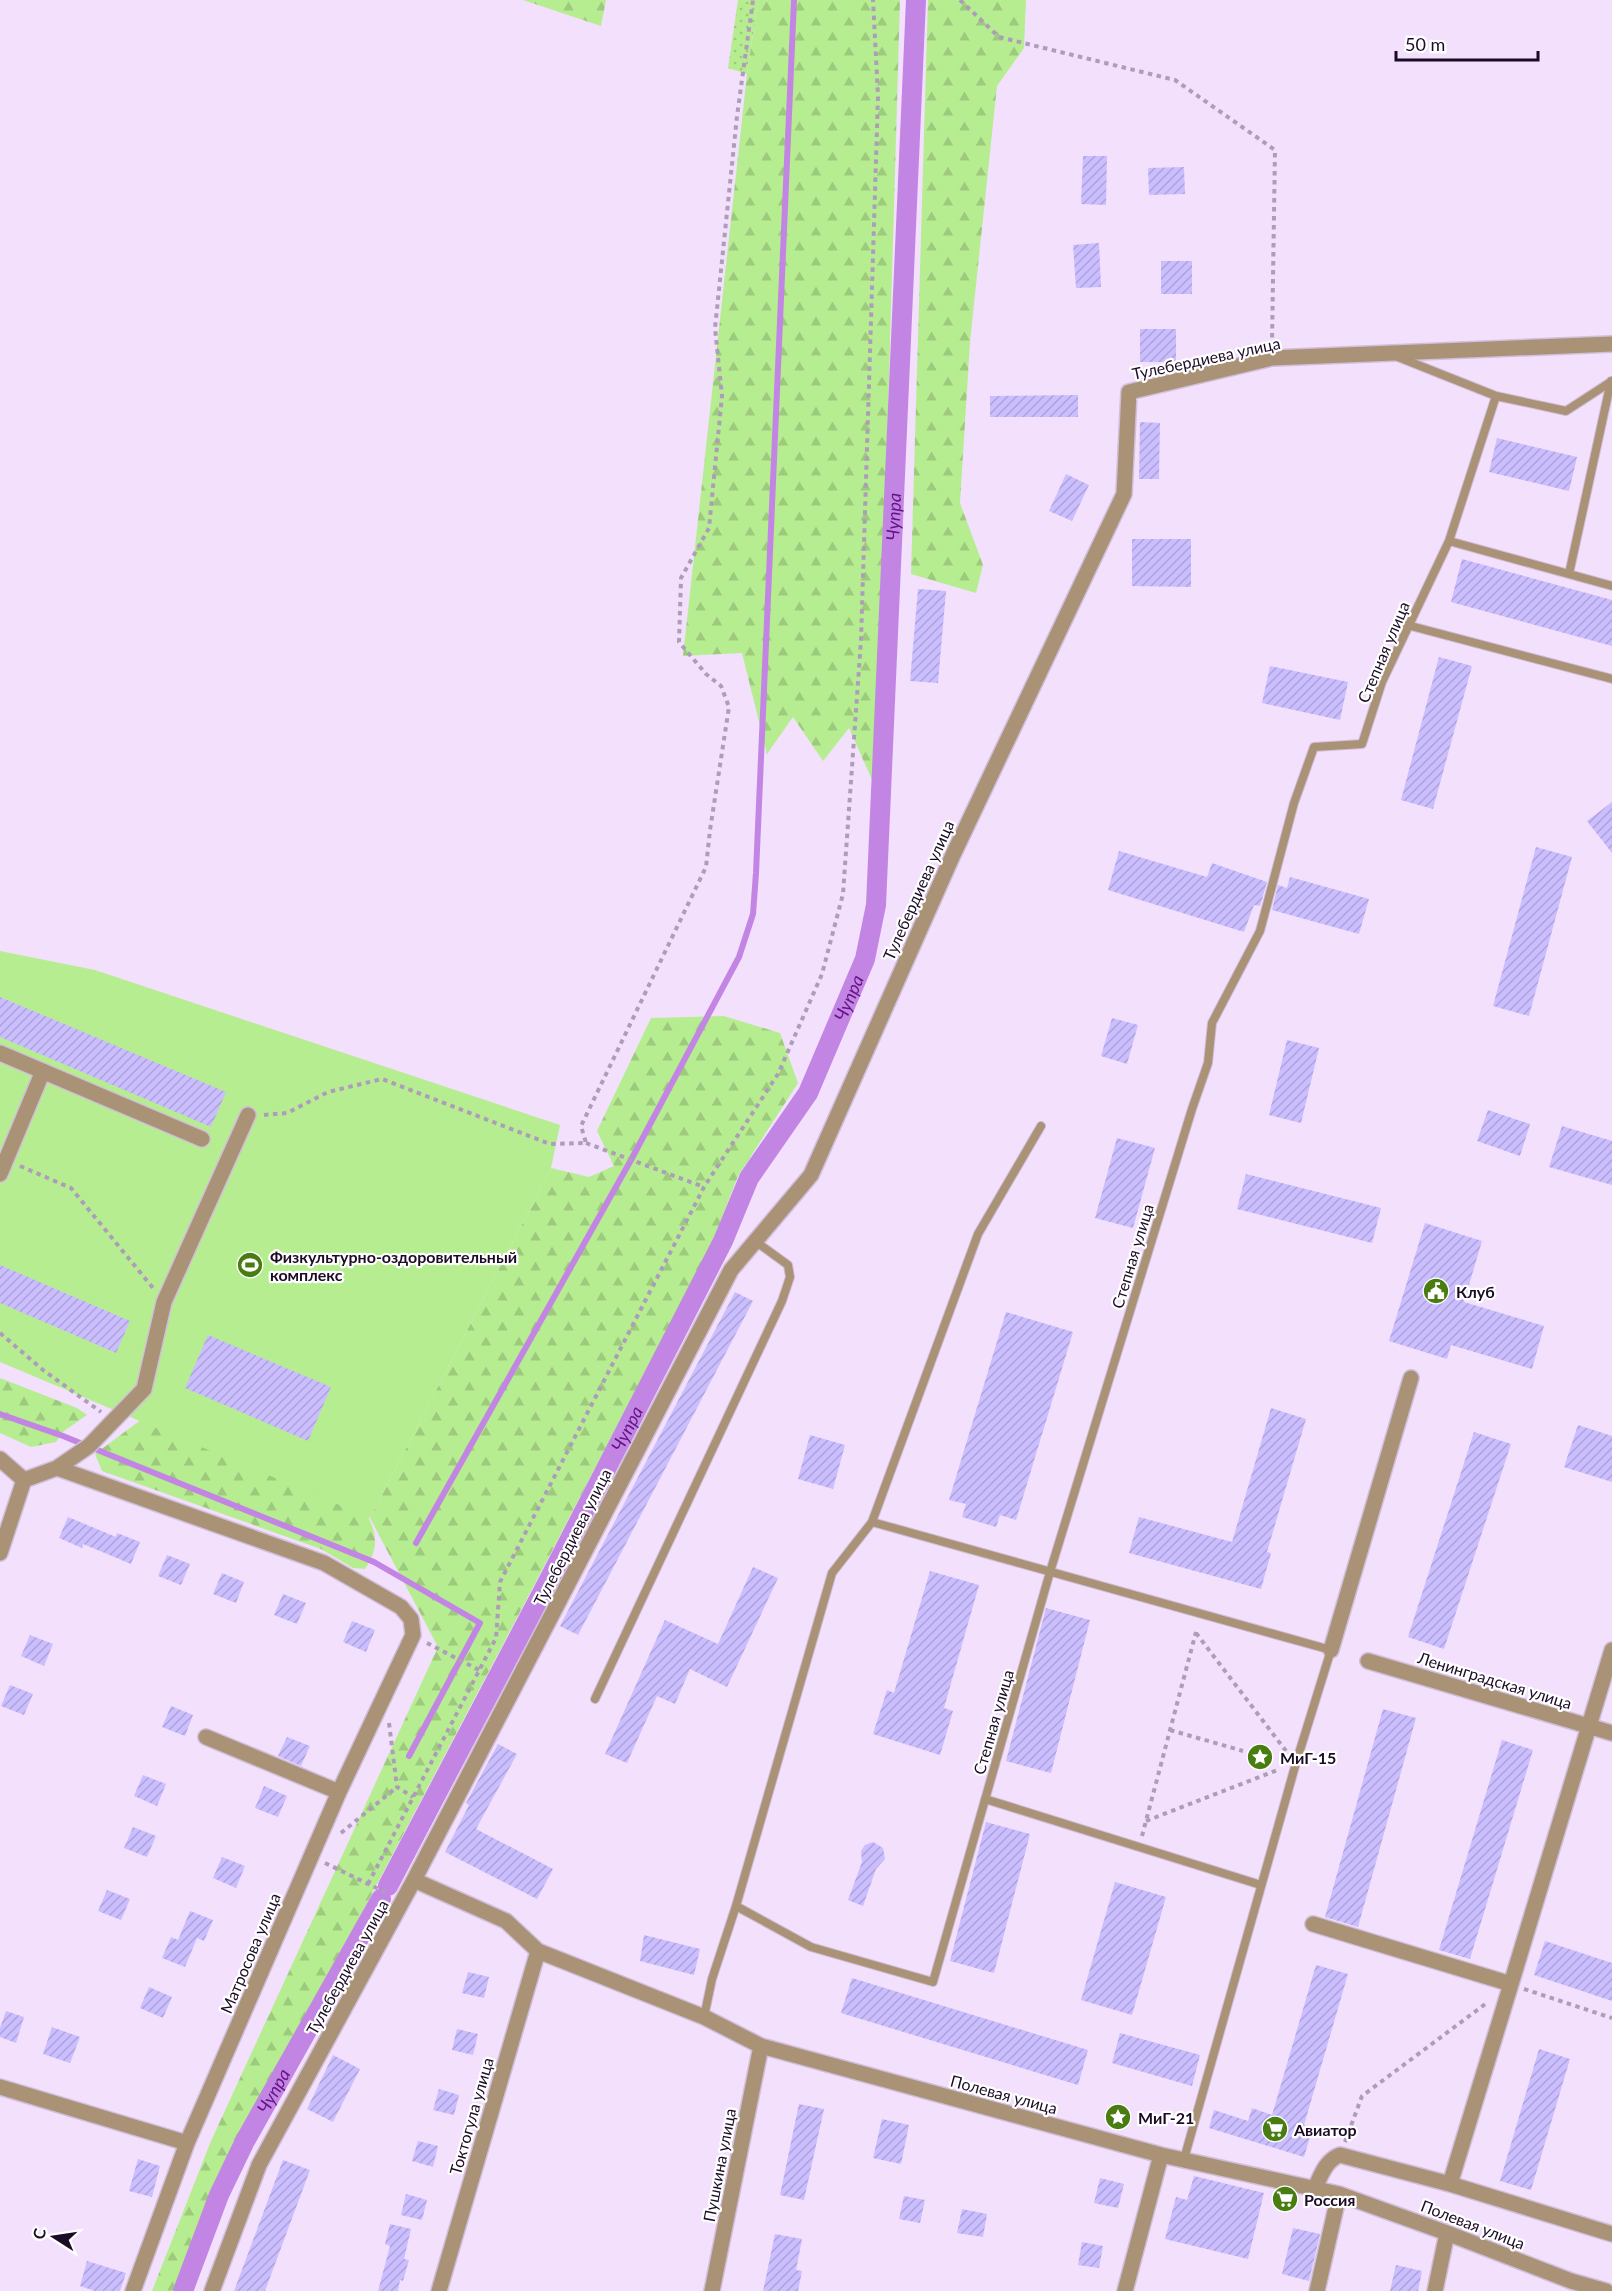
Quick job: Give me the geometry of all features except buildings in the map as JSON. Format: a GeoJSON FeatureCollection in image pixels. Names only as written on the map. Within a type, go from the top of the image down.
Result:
{"type":"FeatureCollection","features":[{"type":"Feature","properties":{"kind":"street","name":"Тулебердиева улица"},"geometry":{"type":"LineString","coordinates":[[212,2291],[259,2165],[414,1881],[731,1270],[811,1176],[957,846],[1124,494],[1129,392],[1272,358],[1612,344]]}},
{"type":"Feature","properties":{"kind":"street"},"geometry":{"type":"LineString","coordinates":[[0,1053],[202,1139]]}},
{"type":"Feature","properties":{"kind":"street"},"geometry":{"type":"LineString","coordinates":[[3,1167],[43,1071]]}},
{"type":"Feature","properties":{"kind":"street"},"geometry":{"type":"LineString","coordinates":[[24,1479],[57,1468],[88,1446],[144,1389],[164,1302],[248,1115]]}},
{"type":"Feature","properties":{"kind":"street"},"geometry":{"type":"LineString","coordinates":[[1331,1650],[1411,1378]]}},
{"type":"Feature","properties":{"kind":"street"},"geometry":{"type":"LineString","coordinates":[[0,1459],[24,1479]]}},
{"type":"Feature","properties":{"kind":"street"},"geometry":{"type":"LineString","coordinates":[[57,1468],[324,1563],[401,1607],[411,1619],[413,1635]]}},
{"type":"Feature","properties":{"kind":"street"},"geometry":{"type":"LineString","coordinates":[[0,1553],[24,1479]]}},
{"type":"Feature","properties":{"kind":"street","name":"Матросова улица"},"geometry":{"type":"LineString","coordinates":[[133,2291],[187,2143],[339,1792],[413,1635]]}},
{"type":"Feature","properties":{"kind":"street"},"geometry":{"type":"LineString","coordinates":[[1450,2184],[1612,1650]]}},
{"type":"Feature","properties":{"kind":"street","name":"Ленинградская улица"},"geometry":{"type":"LineString","coordinates":[[1368,1661],[1612,1733]]}},
{"type":"Feature","properties":{"kind":"street"},"geometry":{"type":"LineString","coordinates":[[206,1737],[339,1792]]}},
{"type":"Feature","properties":{"kind":"street","name":"Полевая улица"},"geometry":{"type":"LineString","coordinates":[[414,1881],[506,1921],[538,1951],[704,2017],[761,2046],[1161,2155],[1339,2194],[1448,2233],[1570,2286],[1606,2291]]}},
{"type":"Feature","properties":{"kind":"street"},"geometry":{"type":"LineString","coordinates":[[1312,1924],[1511,1984]]}},
{"type":"Feature","properties":{"kind":"street","name":"Токтогула улица"},"geometry":{"type":"LineString","coordinates":[[439,2291],[538,1951]]}},
{"type":"Feature","properties":{"kind":"street","name":"Пушкина улица"},"geometry":{"type":"LineString","coordinates":[[712,2291],[761,2046]]}},
{"type":"Feature","properties":{"kind":"street"},"geometry":{"type":"LineString","coordinates":[[0,2087],[187,2143]]}},
{"type":"Feature","properties":{"kind":"street"},"geometry":{"type":"LineString","coordinates":[[1125,2291],[1161,2155]]}},
{"type":"Feature","properties":{"kind":"street"},"geometry":{"type":"LineString","coordinates":[[1316,2188],[1323,2171],[1332,2158],[1340,2156],[1450,2184],[1612,2234]]}},
{"type":"Feature","properties":{"kind":"street"},"geometry":{"type":"LineString","coordinates":[[1317,2291],[1339,2194]]}},
{"type":"Feature","properties":{"kind":"street"},"geometry":{"type":"LineString","coordinates":[[1435,2291],[1448,2233]]}},
{"type":"Feature","properties":{"kind":"lane"},"geometry":{"type":"LineString","coordinates":[[1390,353],[1496,396],[1566,411],[1612,381]]}},
{"type":"Feature","properties":{"kind":"lane"},"geometry":{"type":"LineString","coordinates":[[1569,574],[1612,381]]}},
{"type":"Feature","properties":{"kind":"lane","name":"Степная улица"},"geometry":{"type":"LineString","coordinates":[[736,1906],[811,1947],[933,1982],[1050,1572],[1188,1120],[1208,1064],[1212,1023],[1260,931],[1294,803],[1314,747],[1362,744],[1382,682],[1407,625],[1449,541],[1496,396]]}},
{"type":"Feature","properties":{"kind":"lane"},"geometry":{"type":"LineString","coordinates":[[1449,541],[1612,586]]}},
{"type":"Feature","properties":{"kind":"lane"},"geometry":{"type":"LineString","coordinates":[[1407,625],[1612,679]]}},
{"type":"Feature","properties":{"kind":"lane"},"geometry":{"type":"LineString","coordinates":[[704,2017],[712,1979],[736,1906],[832,1573],[872,1522],[978,1234],[1041,1126]]}},
{"type":"Feature","properties":{"kind":"lane"},"geometry":{"type":"LineString","coordinates":[[595,1699],[790,1277],[788,1265],[755,1241]]}},
{"type":"Feature","properties":{"kind":"lane"},"geometry":{"type":"LineString","coordinates":[[872,1522],[1331,1650],[1261,1885],[1184,2159]]}},
{"type":"Feature","properties":{"kind":"lane"},"geometry":{"type":"LineString","coordinates":[[985,1799],[1261,1885]]}},
{"type":"Feature","properties":{"kind":"path"},"geometry":{"type":"LineString","coordinates":[[586,1143],[581,1126],[706,867],[729,707],[721,686],[706,674],[679,642],[681,578],[709,528],[722,396],[714,328],[737,116],[753,0]]}},
{"type":"Feature","properties":{"kind":"path"},"geometry":{"type":"LineString","coordinates":[[368,1884],[496,1638],[500,1582],[704,1187],[778,1074],[822,974],[843,894],[861,639],[878,96],[873,0]]}},
{"type":"Feature","properties":{"kind":"path"},"geometry":{"type":"LineString","coordinates":[[960,0],[999,37],[1175,80],[1275,150],[1272,358]]}},
{"type":"Feature","properties":{"kind":"path"},"geometry":{"type":"LineString","coordinates":[[248,1115],[287,1113],[328,1092],[382,1079],[550,1144],[586,1143],[704,1187]]}},
{"type":"Feature","properties":{"kind":"path"},"geometry":{"type":"LineString","coordinates":[[3,1167],[71,1188],[164,1302]]}},
{"type":"Feature","properties":{"kind":"path"},"geometry":{"type":"LineString","coordinates":[[0,1333],[42,1370],[114,1422]]}},
{"type":"Feature","properties":{"kind":"path"},"geometry":{"type":"LineString","coordinates":[[1139,1847],[1201,1614]]}},
{"type":"Feature","properties":{"kind":"path"},"geometry":{"type":"LineString","coordinates":[[1146,1821],[1296,1764],[1196,1632]]}},
{"type":"Feature","properties":{"kind":"path"},"geometry":{"type":"LineString","coordinates":[[413,1635],[480,1670]]}},
{"type":"Feature","properties":{"kind":"path"},"geometry":{"type":"LineString","coordinates":[[386,1693],[397,1787]]}},
{"type":"Feature","properties":{"kind":"path"},"geometry":{"type":"LineString","coordinates":[[1170,1730],[1243,1751]]}},
{"type":"Feature","properties":{"kind":"path"},"geometry":{"type":"LineString","coordinates":[[397,1787],[413,1797]]}},
{"type":"Feature","properties":{"kind":"path"},"geometry":{"type":"LineString","coordinates":[[337,1836],[397,1787]]}},
{"type":"Feature","properties":{"kind":"path"},"geometry":{"type":"LineString","coordinates":[[312,1856],[403,1901]]}},
{"type":"Feature","properties":{"kind":"path"},"geometry":{"type":"LineString","coordinates":[[1340,2156],[1362,2096],[1511,1984],[1612,2018]]}},
{"type":"Feature","properties":{"kind":"green space"},"geometry":{"type":"Polygon","coordinates":[[[523,0],[606,0],[601,26],[523,0]]]}},
{"type":"Feature","properties":{"kind":"green space"},"geometry":{"type":"Polygon","coordinates":[[[738,0],[758,0],[747,74],[728,68],[738,0]]]}},
{"type":"Feature","properties":{"kind":"green space"},"geometry":{"type":"Polygon","coordinates":[[[758,0],[900,0],[877,791],[849,728],[823,761],[793,717],[767,754],[742,653],[683,656],[747,74],[758,0]]]}},
{"type":"Feature","properties":{"kind":"green space"},"geometry":{"type":"Polygon","coordinates":[[[928,0],[1026,0],[1024,48],[997,86],[970,342],[960,503],[983,565],[976,593],[911,574],[928,0]]]}},
{"type":"Feature","properties":{"kind":"green space","name":"Физкультурно-оздоровительный комплекс"},"geometry":{"type":"Polygon","coordinates":[[[0,951],[95,970],[560,1125],[551,1168],[370,1518],[0,1362],[0,951]]]}},
{"type":"Feature","properties":{"kind":"green space"},"geometry":{"type":"Polygon","coordinates":[[[724,1016],[780,1033],[798,1083],[738,1176],[712,1243],[541,1572],[304,2023],[240,2130],[211,2195],[175,2291],[152,2291],[211,2141],[438,1647],[370,1518],[551,1168],[589,1177],[614,1166],[597,1131],[651,1018],[724,1016]]]}},
{"type":"Feature","properties":{"kind":"green space"},"geometry":{"type":"Polygon","coordinates":[[[0,1378],[77,1408],[87,1415],[64,1431],[56,1442],[31,1447],[0,1433],[0,1378]]]}},
{"type":"Feature","properties":{"kind":"green space"},"geometry":{"type":"Polygon","coordinates":[[[146,1416],[367,1515],[375,1542],[365,1569],[353,1568],[321,1549],[102,1471],[95,1454],[146,1416]]]}},
{"type":"Feature","properties":{"kind":"waterway"},"geometry":{"type":"LineString","coordinates":[[416,1543],[631,1160],[739,957],[753,914],[794,0]]}},
{"type":"Feature","properties":{"kind":"waterway","name":"Чупра"},"geometry":{"type":"LineString","coordinates":[[388,1886],[723,1241],[749,1178],[808,1093],[865,959],[876,905],[916,0]]}},
{"type":"Feature","properties":{"kind":"waterway"},"geometry":{"type":"LineString","coordinates":[[0,1414],[63,1436],[374,1562],[480,1623],[409,1756]]}},
{"type":"Feature","properties":{"kind":"waterway","name":"Чупра"},"geometry":{"type":"LineString","coordinates":[[183,2291],[219,2195],[245,2141],[381,1899]]}},
{"type":"Feature","properties":{"kind":"place","name":"Физкультурно-оздоровительный комплекс"},"geometry":{"type":"Point","coordinates":[250,1265]}},
{"type":"Feature","properties":{"kind":"place","name":"Клуб"},"geometry":{"type":"Point","coordinates":[1436,1291]}},
{"type":"Feature","properties":{"kind":"place","name":"МиГ-15"},"geometry":{"type":"Point","coordinates":[1260,1757]}},
{"type":"Feature","properties":{"kind":"place","name":"МиГ-21"},"geometry":{"type":"Point","coordinates":[1118,2117]}},
{"type":"Feature","properties":{"kind":"place","name":"Авиатор"},"geometry":{"type":"Point","coordinates":[1275,2129]}},
{"type":"Feature","properties":{"kind":"place","name":"Россия"},"geometry":{"type":"Point","coordinates":[1285,2199]}}]}
